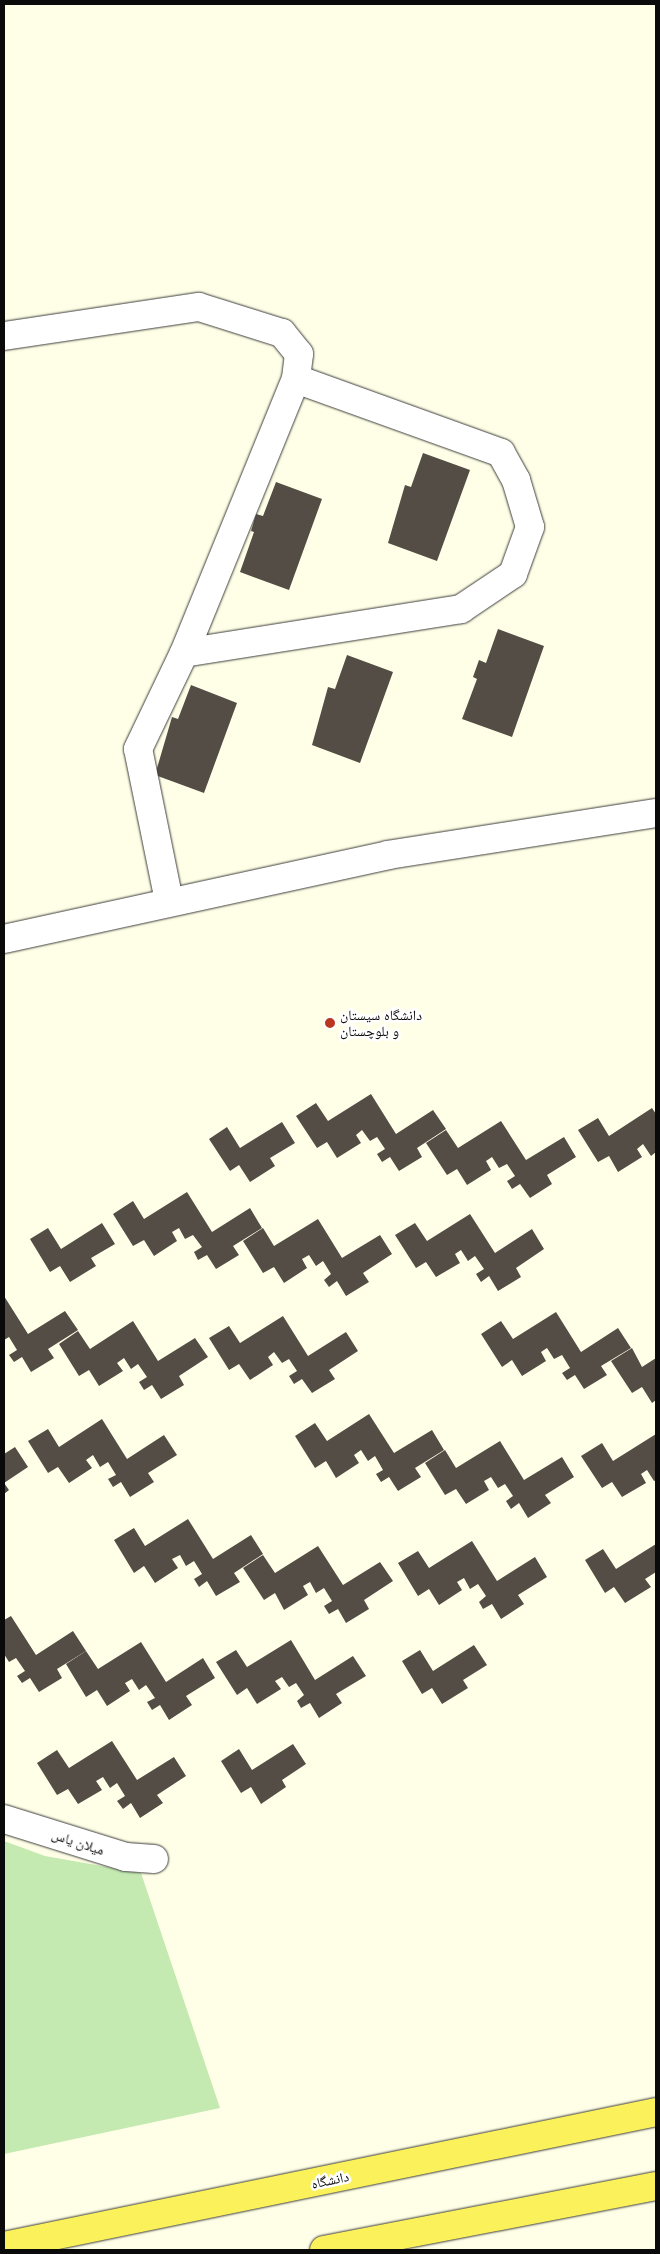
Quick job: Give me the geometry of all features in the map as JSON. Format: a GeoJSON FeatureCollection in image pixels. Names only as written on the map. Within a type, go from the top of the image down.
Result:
{"type":"FeatureCollection","features":[{"type":"Feature","properties":{"kind":"main road","name":"دانشگاه"},"geometry":{"type":"LineString","coordinates":[[4,2246],[656,2112]]}},
{"type":"Feature","properties":{"kind":"main road"},"geometry":{"type":"LineString","coordinates":[[324,2250],[656,2186]]}},
{"type":"Feature","properties":{"kind":"street"},"geometry":{"type":"LineString","coordinates":[[4,336],[199,307],[282,334],[298,354],[296,380],[184,654],[138,749],[169,901]]}},
{"type":"Feature","properties":{"kind":"street"},"geometry":{"type":"LineString","coordinates":[[184,654],[461,609],[513,574],[530,527],[516,480],[501,453],[296,380]]}},
{"type":"Feature","properties":{"kind":"street"},"geometry":{"type":"LineString","coordinates":[[4,939],[169,901],[388,855],[656,813]]}},
{"type":"Feature","properties":{"kind":"street","name":"میلان یاس"},"geometry":{"type":"LineString","coordinates":[[4,1819],[126,1857],[154,1859]]}},
{"type":"Feature","properties":{"kind":"green space"},"geometry":{"type":"Polygon","coordinates":[[[4,1841],[45,1856],[141,1873],[220,2108],[4,2154],[4,1841]]]}},
{"type":"Feature","properties":{"kind":"building"},"geometry":{"type":"Polygon","coordinates":[[[423,453],[470,470],[437,561],[388,543],[405,485],[411,487],[423,453]]]}},
{"type":"Feature","properties":{"kind":"building"},"geometry":{"type":"Polygon","coordinates":[[[276,482],[322,499],[289,590],[240,572],[254,532],[251,531],[256,514],[263,516],[276,482]]]}},
{"type":"Feature","properties":{"kind":"building"},"geometry":{"type":"Polygon","coordinates":[[[498,629],[544,646],[512,737],[462,719],[477,679],[473,677],[479,660],[486,663],[498,629]]]}},
{"type":"Feature","properties":{"kind":"building"},"geometry":{"type":"Polygon","coordinates":[[[347,655],[393,672],[360,763],[312,745],[328,687],[335,689],[347,655]]]}},
{"type":"Feature","properties":{"kind":"building"},"geometry":{"type":"Polygon","coordinates":[[[191,685],[237,703],[204,793],[155,775],[172,717],[178,719],[191,685]]]}},
{"type":"Feature","properties":{"kind":"building"},"geometry":{"type":"Polygon","coordinates":[[[371,1094],[396,1134],[433,1110],[446,1129],[417,1148],[422,1157],[399,1171],[390,1157],[382,1162],[377,1154],[385,1149],[377,1137],[370,1141],[362,1130],[356,1135],[361,1143],[337,1158],[327,1142],[317,1148],[296,1116],[316,1103],[328,1121],[371,1094]]]}},
{"type":"Feature","properties":{"kind":"building"},"geometry":{"type":"Polygon","coordinates":[[[652,1108],[656,1114],[656,1152],[651,1156],[643,1144],[637,1149],[642,1157],[618,1172],[609,1156],[598,1162],[578,1130],[598,1118],[609,1136],[652,1108]]]}},
{"type":"Feature","properties":{"kind":"building"},"geometry":{"type":"Polygon","coordinates":[[[501,1121],[526,1160],[564,1137],[576,1157],[547,1175],[552,1184],[530,1198],[520,1184],[512,1189],[507,1181],[515,1176],[507,1164],[499,1168],[492,1157],[486,1161],[491,1170],[467,1185],[457,1169],[447,1175],[426,1143],[446,1130],[458,1148],[501,1121]]]}},
{"type":"Feature","properties":{"kind":"building"},"geometry":{"type":"Polygon","coordinates":[[[282,1122],[295,1143],[270,1158],[275,1166],[250,1182],[239,1165],[230,1171],[209,1139],[227,1127],[240,1148],[282,1122]]]}},
{"type":"Feature","properties":{"kind":"building"},"geometry":{"type":"Polygon","coordinates":[[[187,1192],[212,1232],[250,1208],[262,1228],[233,1246],[239,1255],[216,1269],[207,1255],[198,1260],[194,1252],[202,1247],[193,1235],[185,1239],[179,1228],[172,1232],[177,1241],[154,1256],[144,1240],[133,1246],[113,1214],[133,1201],[144,1219],[187,1192]]]}},
{"type":"Feature","properties":{"kind":"building"},"geometry":{"type":"Polygon","coordinates":[[[470,1214],[495,1253],[532,1229],[544,1249],[516,1268],[521,1277],[498,1291],[489,1276],[481,1282],[476,1274],[484,1269],[475,1256],[468,1261],[461,1250],[455,1254],[460,1263],[436,1277],[426,1262],[416,1268],[395,1235],[415,1223],[427,1241],[470,1214]]]}},
{"type":"Feature","properties":{"kind":"building"},"geometry":{"type":"Polygon","coordinates":[[[318,1219],[342,1258],[380,1235],[392,1254],[363,1273],[369,1282],[346,1296],[337,1281],[329,1287],[324,1280],[331,1274],[323,1261],[316,1266],[309,1255],[302,1259],[307,1268],[284,1283],[274,1267],[263,1273],[243,1241],[263,1228],[274,1246],[318,1219]]]}},
{"type":"Feature","properties":{"kind":"building"},"geometry":{"type":"Polygon","coordinates":[[[102,1223],[115,1244],[91,1258],[96,1266],[70,1282],[60,1266],[50,1272],[30,1239],[48,1228],[61,1249],[102,1223]]]}},
{"type":"Feature","properties":{"kind":"building"},"geometry":{"type":"Polygon","coordinates":[[[4,1296],[28,1334],[65,1311],[78,1330],[48,1349],[54,1358],[31,1372],[22,1357],[14,1362],[9,1355],[17,1350],[9,1337],[4,1340],[4,1296]]]}},
{"type":"Feature","properties":{"kind":"building"},"geometry":{"type":"Polygon","coordinates":[[[556,1312],[581,1352],[618,1328],[631,1348],[601,1366],[607,1375],[584,1389],[575,1375],[567,1380],[562,1373],[570,1368],[562,1355],[554,1359],[547,1348],[541,1352],[546,1361],[522,1376],[512,1360],[502,1367],[481,1334],[501,1321],[513,1339],[556,1312]]]}},
{"type":"Feature","properties":{"kind":"building"},"geometry":{"type":"Polygon","coordinates":[[[283,1316],[308,1356],[346,1332],[358,1351],[329,1370],[335,1379],[312,1393],[302,1379],[294,1384],[289,1376],[297,1371],[289,1359],[282,1363],[274,1352],[268,1357],[273,1365],[250,1380],[239,1364],[229,1370],[209,1338],[229,1326],[240,1343],[283,1316]]]}},
{"type":"Feature","properties":{"kind":"building"},"geometry":{"type":"Polygon","coordinates":[[[133,1321],[158,1361],[195,1338],[208,1357],[179,1376],[184,1385],[161,1399],[152,1385],[144,1390],[139,1382],[147,1377],[138,1364],[131,1369],[124,1358],[117,1363],[123,1371],[99,1386],[89,1370],[79,1376],[59,1344],[78,1331],[90,1349],[133,1321]]]}},
{"type":"Feature","properties":{"kind":"building"},"geometry":{"type":"Polygon","coordinates":[[[632,1348],[642,1367],[656,1358],[656,1400],[652,1403],[642,1387],[632,1393],[611,1361],[632,1348]]]}},
{"type":"Feature","properties":{"kind":"building"},"geometry":{"type":"Polygon","coordinates":[[[369,1414],[394,1453],[432,1430],[444,1450],[415,1468],[421,1477],[398,1491],[389,1477],[381,1482],[376,1474],[383,1470],[375,1456],[368,1461],[361,1450],[354,1455],[359,1463],[336,1478],[326,1461],[315,1468],[295,1436],[315,1423],[327,1441],[369,1414]]]}},
{"type":"Feature","properties":{"kind":"building"},"geometry":{"type":"Polygon","coordinates":[[[102,1419],[127,1459],[164,1435],[177,1455],[148,1473],[154,1482],[130,1497],[121,1482],[113,1487],[108,1479],[116,1475],[108,1462],[100,1467],[93,1455],[86,1460],[92,1468],[69,1483],[58,1467],[48,1473],[28,1441],[48,1429],[59,1447],[102,1419]]]}},
{"type":"Feature","properties":{"kind":"building"},"geometry":{"type":"Polygon","coordinates":[[[656,1434],[656,1480],[654,1481],[647,1470],[641,1474],[646,1483],[622,1497],[612,1482],[602,1488],[581,1456],[602,1443],[613,1461],[656,1434]]]}},
{"type":"Feature","properties":{"kind":"building"},"geometry":{"type":"Polygon","coordinates":[[[500,1441],[524,1480],[562,1457],[574,1477],[545,1495],[551,1503],[528,1518],[519,1503],[511,1509],[506,1501],[513,1496],[505,1484],[498,1488],[491,1477],[484,1481],[489,1490],[466,1504],[456,1489],[445,1495],[425,1463],[445,1450],[456,1468],[500,1441]]]}},
{"type":"Feature","properties":{"kind":"building"},"geometry":{"type":"Polygon","coordinates":[[[15,1447],[28,1467],[4,1483],[4,1454],[15,1447]]]}},
{"type":"Feature","properties":{"kind":"building"},"geometry":{"type":"Polygon","coordinates":[[[4,1483],[9,1490],[4,1494],[4,1483]]]}},
{"type":"Feature","properties":{"kind":"building"},"geometry":{"type":"Polygon","coordinates":[[[188,1519],[213,1559],[251,1535],[263,1554],[234,1573],[240,1582],[216,1596],[207,1581],[199,1587],[194,1579],[202,1574],[194,1561],[186,1566],[180,1555],[172,1559],[178,1568],[155,1583],[144,1566],[134,1573],[114,1540],[134,1528],[145,1546],[188,1519]]]}},
{"type":"Feature","properties":{"kind":"building"},"geometry":{"type":"Polygon","coordinates":[[[472,1541],[497,1581],[535,1557],[547,1577],[518,1595],[524,1604],[501,1619],[492,1604],[483,1609],[479,1602],[486,1596],[478,1584],[470,1589],[464,1578],[457,1582],[462,1590],[439,1605],[429,1589],[418,1596],[398,1563],[418,1551],[429,1568],[472,1541]]]}},
{"type":"Feature","properties":{"kind":"building"},"geometry":{"type":"Polygon","coordinates":[[[656,1544],[656,1572],[645,1579],[651,1587],[625,1603],[614,1587],[605,1593],[585,1560],[603,1549],[616,1569],[656,1544]]]}},
{"type":"Feature","properties":{"kind":"building"},"geometry":{"type":"Polygon","coordinates":[[[318,1546],[343,1585],[380,1562],[393,1581],[364,1600],[369,1609],[346,1623],[338,1609],[329,1614],[324,1606],[332,1601],[324,1588],[316,1593],[310,1582],[303,1586],[308,1595],[284,1610],[275,1593],[264,1600],[243,1568],[263,1555],[275,1573],[318,1546]]]}},
{"type":"Feature","properties":{"kind":"building"},"geometry":{"type":"Polygon","coordinates":[[[11,1616],[36,1655],[73,1631],[86,1651],[57,1669],[62,1678],[39,1692],[30,1678],[22,1683],[17,1676],[25,1671],[16,1658],[9,1662],[4,1654],[4,1620],[11,1616]]]}},
{"type":"Feature","properties":{"kind":"building"},"geometry":{"type":"Polygon","coordinates":[[[291,1640],[315,1680],[353,1656],[366,1676],[336,1694],[342,1703],[319,1718],[310,1703],[301,1708],[297,1701],[304,1695],[296,1683],[289,1687],[282,1677],[275,1681],[281,1689],[257,1704],[247,1688],[237,1695],[216,1662],[236,1650],[247,1667],[291,1640]]]}},
{"type":"Feature","properties":{"kind":"building"},"geometry":{"type":"Polygon","coordinates":[[[141,1642],[166,1682],[203,1658],[215,1678],[186,1696],[192,1705],[169,1720],[160,1705],[152,1710],[147,1702],[155,1698],[146,1685],[139,1690],[132,1679],[125,1683],[130,1691],[107,1706],[97,1690],[86,1697],[66,1664],[86,1651],[98,1669],[141,1642]]]}},
{"type":"Feature","properties":{"kind":"building"},"geometry":{"type":"Polygon","coordinates":[[[474,1645],[487,1665],[463,1680],[468,1688],[442,1704],[432,1688],[422,1694],[402,1661],[420,1650],[433,1671],[474,1645]]]}},
{"type":"Feature","properties":{"kind":"building"},"geometry":{"type":"Polygon","coordinates":[[[112,1741],[137,1780],[174,1757],[186,1776],[157,1795],[163,1803],[140,1818],[131,1803],[123,1809],[117,1801],[125,1796],[117,1783],[110,1788],[103,1777],[96,1781],[102,1790],[78,1804],[68,1789],[57,1795],[37,1763],[57,1750],[69,1768],[112,1741]]]}},
{"type":"Feature","properties":{"kind":"building"},"geometry":{"type":"Polygon","coordinates":[[[293,1744],[306,1764],[282,1780],[286,1787],[261,1804],[251,1787],[241,1793],[221,1761],[239,1749],[252,1770],[293,1744]]]}},
{"type":"Feature","properties":{"kind":"place","name":"دانشگاه سیستان و بلوچستان"},"geometry":{"type":"Point","coordinates":[330,1023]}}]}
